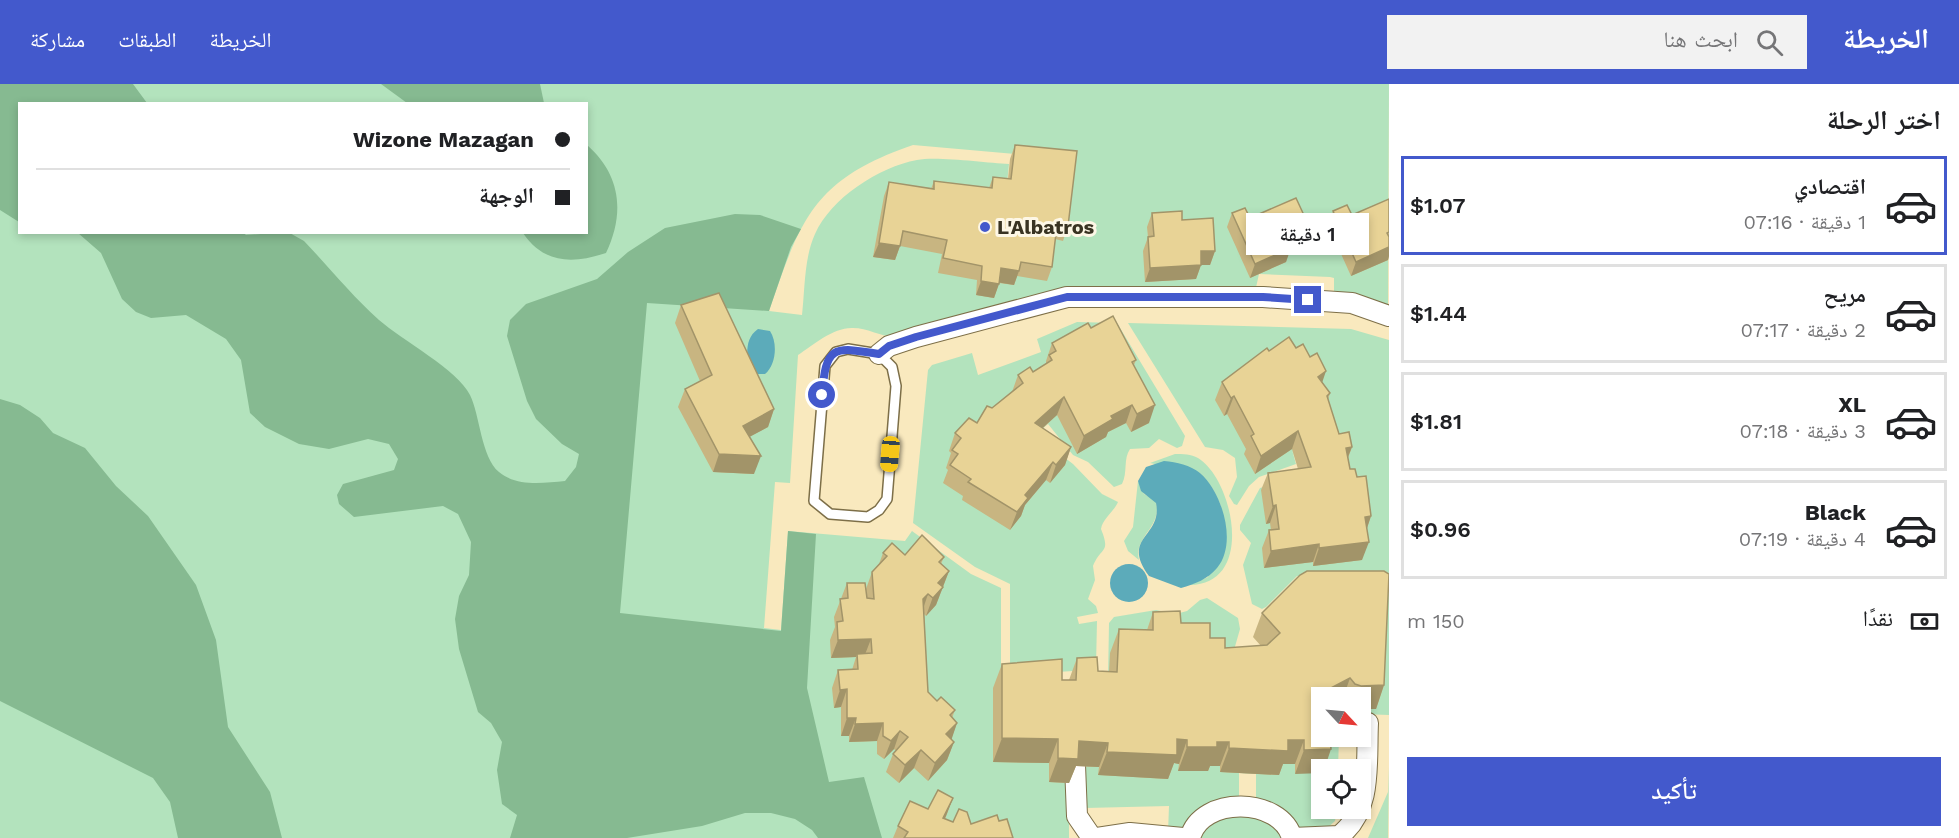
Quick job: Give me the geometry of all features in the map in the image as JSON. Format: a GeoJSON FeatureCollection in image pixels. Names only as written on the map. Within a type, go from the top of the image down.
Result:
{"type":"FeatureCollection","features":[{"type":"Feature","properties":{"kind":"street"},"geometry":{"type":"LineString","coordinates":[[879,354],[889,346],[916,337],[1067,297],[1286,298],[1352,303],[1389,316]]}},
{"type":"Feature","properties":{"kind":"street"},"geometry":{"type":"LineString","coordinates":[[1191,838],[1196,823],[1211,812],[1227,807],[1271,813],[1287,825],[1292,838],[1339,836],[1355,820],[1364,796],[1367,747]]}},
{"type":"Feature","properties":{"kind":"street"},"geometry":{"type":"LineString","coordinates":[[1075,765],[1077,816],[1094,838],[1130,833],[1183,838]]}},
{"type":"Feature","properties":{"kind":"lane"},"geometry":{"type":"LineString","coordinates":[[848,349],[879,354],[892,367],[896,386],[887,500],[879,510],[868,517],[830,514],[814,501],[825,366],[836,352],[848,349]]}},
{"type":"Feature","properties":{"kind":"green space"},"geometry":{"type":"Polygon","coordinates":[[[0,84],[1389,84],[1388,305],[1384,307],[1334,296],[1334,278],[1259,274],[1255,292],[1129,289],[894,337],[858,328],[846,328],[824,337],[798,355],[790,483],[775,482],[764,628],[781,630],[788,531],[905,541],[912,531],[971,574],[1001,588],[1001,681],[1108,680],[1109,623],[1114,617],[1156,610],[1176,614],[1187,611],[1200,600],[1207,598],[1238,618],[1240,629],[1234,650],[1240,658],[1386,589],[1389,592],[1389,715],[1371,714],[1371,687],[1311,687],[1311,747],[1339,747],[1338,759],[1311,759],[1311,819],[1335,819],[1324,831],[1301,829],[1284,811],[1256,802],[1256,774],[1239,773],[1239,802],[1185,829],[1168,833],[1169,806],[1085,808],[1069,783],[1069,838],[0,838],[0,84]],[[913,145],[880,158],[853,172],[832,188],[816,206],[791,251],[769,311],[802,315],[811,243],[822,221],[844,197],[887,169],[926,159],[1009,164],[1006,193],[1073,159],[913,145]]]}},
{"type":"Feature","properties":{"kind":"green space"},"geometry":{"type":"Polygon","coordinates":[[[0,84],[133,84],[146,102],[18,102],[18,221],[0,210],[0,84]]]}},
{"type":"Feature","properties":{"kind":"green space"},"geometry":{"type":"Polygon","coordinates":[[[381,84],[540,84],[544,102],[406,102],[381,84]]]}},
{"type":"Feature","properties":{"kind":"green space"},"geometry":{"type":"Polygon","coordinates":[[[588,146],[607,169],[616,195],[616,223],[606,253],[582,259],[560,259],[540,251],[524,234],[588,234],[588,146]]]}},
{"type":"Feature","properties":{"kind":"green space"},"geometry":{"type":"Polygon","coordinates":[[[735,214],[760,215],[801,229],[791,247],[769,311],[647,303],[620,613],[781,631],[788,531],[816,534],[807,688],[829,782],[864,777],[882,838],[818,838],[812,830],[795,819],[771,813],[745,813],[702,826],[627,838],[510,838],[517,815],[502,804],[497,770],[502,742],[491,723],[478,712],[459,649],[455,619],[459,596],[469,575],[471,542],[458,514],[443,506],[354,517],[339,504],[337,495],[343,484],[394,470],[398,459],[389,444],[368,439],[329,449],[299,444],[265,427],[250,413],[241,360],[226,339],[186,315],[151,318],[136,312],[122,299],[101,253],[79,234],[292,234],[304,241],[379,320],[464,385],[473,403],[488,456],[499,472],[514,480],[539,483],[565,481],[576,467],[579,454],[562,444],[536,419],[527,401],[507,336],[510,320],[526,304],[597,279],[628,252],[665,228],[735,214]]]}},
{"type":"Feature","properties":{"kind":"green space"},"geometry":{"type":"Polygon","coordinates":[[[1077,322],[1117,323],[1185,436],[1182,446],[1177,448],[1159,439],[1149,448],[1130,449],[1122,484],[1114,487],[1088,462],[1073,455],[1048,424],[1035,435],[1073,464],[1102,494],[1118,502],[1102,525],[1105,546],[1093,566],[1095,580],[1088,599],[1096,606],[1098,613],[1077,617],[1079,624],[1097,621],[1096,666],[1089,670],[1025,674],[1010,668],[1010,584],[975,567],[913,523],[928,370],[932,365],[972,353],[978,375],[1041,352],[1037,339],[1077,322]]]}},
{"type":"Feature","properties":{"kind":"green space"},"geometry":{"type":"Polygon","coordinates":[[[1128,323],[1351,329],[1389,340],[1389,578],[1297,576],[1266,607],[1262,609],[1252,604],[1243,565],[1251,543],[1240,530],[1240,525],[1260,488],[1301,475],[1292,450],[1296,464],[1259,477],[1249,486],[1237,505],[1234,504],[1229,496],[1237,477],[1235,458],[1223,450],[1205,447],[1128,323]]]}},
{"type":"Feature","properties":{"kind":"green space"},"geometry":{"type":"Polygon","coordinates":[[[0,399],[20,405],[40,418],[53,433],[85,448],[116,486],[148,516],[196,585],[216,640],[228,727],[270,792],[282,838],[178,838],[170,802],[153,778],[0,701],[0,399]]]}},
{"type":"Feature","properties":{"kind":"green space"},"geometry":{"type":"Polygon","coordinates":[[[1175,454],[1187,454],[1198,458],[1210,469],[1221,487],[1232,529],[1231,550],[1224,568],[1211,580],[1190,585],[1208,577],[1221,506],[1213,489],[1200,473],[1150,463],[1175,454]]]}},
{"type":"Feature","properties":{"kind":"green space"},"geometry":{"type":"Polygon","coordinates":[[[1138,481],[1144,494],[1155,500],[1157,509],[1153,524],[1140,544],[1139,560],[1128,551],[1124,541],[1133,527],[1138,481]]]}},
{"type":"Feature","properties":{"kind":"green space"},"geometry":{"type":"Polygon","coordinates":[[[1389,767],[1388,838],[1368,838],[1388,792],[1389,767]]]}},
{"type":"Feature","properties":{"kind":"green space"},"geometry":{"type":"Polygon","coordinates":[[[1260,814],[1285,838],[1196,838],[1213,816],[1260,814]]]}},
{"type":"Feature","properties":{"kind":"water"},"geometry":{"type":"Polygon","coordinates":[[[758,329],[770,331],[775,348],[774,360],[765,374],[758,374],[748,366],[749,341],[758,329]]]}},
{"type":"Feature","properties":{"kind":"water"},"geometry":{"type":"Polygon","coordinates":[[[1164,461],[1192,468],[1208,482],[1221,505],[1227,532],[1223,558],[1217,568],[1201,581],[1181,588],[1149,576],[1141,563],[1139,553],[1140,545],[1157,514],[1156,503],[1141,491],[1138,481],[1146,467],[1164,461]]]}},
{"type":"Feature","properties":{"kind":"water"},"geometry":{"type":"Polygon","coordinates":[[[1129,564],[1143,569],[1148,583],[1143,597],[1129,602],[1115,597],[1110,583],[1115,569],[1129,564]]]}},
{"type":"Feature","properties":{"kind":"building"},"geometry":{"type":"Polygon","coordinates":[[[1015,145],[1077,151],[1068,226],[1057,225],[1052,267],[1021,262],[1019,271],[1001,268],[999,284],[981,281],[982,266],[943,258],[947,240],[903,231],[900,246],[879,243],[889,182],[934,189],[934,181],[992,188],[993,177],[1011,179],[1015,145]]]}},
{"type":"Feature","properties":{"kind":"building"},"geometry":{"type":"Polygon","coordinates":[[[1296,198],[1309,226],[1286,236],[1291,248],[1255,264],[1232,213],[1245,208],[1250,218],[1296,198]]]}},
{"type":"Feature","properties":{"kind":"building"},"geometry":{"type":"Polygon","coordinates":[[[1389,199],[1389,232],[1387,233],[1389,247],[1356,262],[1333,211],[1347,205],[1352,215],[1389,199]]]}},
{"type":"Feature","properties":{"kind":"building"},"geometry":{"type":"Polygon","coordinates":[[[1182,211],[1182,220],[1213,218],[1215,251],[1201,251],[1201,265],[1150,268],[1148,237],[1154,236],[1152,213],[1182,211]]]}},
{"type":"Feature","properties":{"kind":"building"},"geometry":{"type":"Polygon","coordinates":[[[719,293],[774,409],[743,426],[761,456],[719,454],[685,389],[712,375],[681,305],[719,293]]]}},
{"type":"Feature","properties":{"kind":"building"},"geometry":{"type":"Polygon","coordinates":[[[1113,316],[1136,360],[1132,362],[1155,405],[1137,414],[1132,405],[1111,416],[1113,419],[1084,436],[1064,397],[1035,423],[1071,447],[1056,465],[1053,462],[1025,495],[1028,498],[1017,512],[968,482],[971,479],[950,465],[958,454],[952,450],[961,438],[955,433],[969,418],[977,423],[987,406],[992,408],[1023,383],[1018,375],[1030,367],[1033,372],[1052,360],[1049,355],[1056,351],[1052,343],[1088,323],[1091,328],[1113,316]]]}},
{"type":"Feature","properties":{"kind":"building"},"geometry":{"type":"Polygon","coordinates":[[[1289,337],[1296,348],[1303,344],[1310,357],[1317,353],[1326,371],[1318,377],[1330,393],[1327,396],[1339,434],[1349,432],[1352,447],[1346,448],[1350,469],[1355,469],[1357,477],[1366,476],[1371,516],[1365,517],[1369,542],[1319,548],[1319,544],[1271,551],[1269,530],[1279,529],[1268,473],[1311,467],[1298,431],[1261,456],[1251,436],[1254,434],[1234,396],[1231,398],[1222,382],[1267,348],[1269,351],[1289,337]]]}},
{"type":"Feature","properties":{"kind":"building"},"geometry":{"type":"Polygon","coordinates":[[[922,535],[944,557],[939,562],[949,571],[938,583],[943,587],[933,598],[928,594],[923,599],[928,692],[937,701],[941,697],[955,710],[950,715],[957,723],[946,734],[954,742],[935,763],[921,750],[905,765],[893,754],[908,737],[900,731],[891,741],[883,736],[883,723],[855,724],[856,718],[847,718],[847,689],[840,690],[838,670],[858,669],[857,654],[872,653],[871,639],[838,640],[837,622],[843,621],[840,599],[848,598],[847,583],[865,583],[867,598],[874,599],[872,572],[887,556],[883,553],[892,543],[905,555],[922,535]]]}},
{"type":"Feature","properties":{"kind":"building"},"geometry":{"type":"Polygon","coordinates":[[[1307,571],[1384,571],[1389,574],[1384,685],[1361,686],[1355,684],[1350,678],[1333,687],[1311,687],[1311,747],[1331,747],[1331,749],[1304,750],[1304,740],[1288,740],[1288,751],[1229,748],[1229,742],[1217,742],[1217,747],[1187,747],[1187,740],[1177,739],[1177,755],[1107,752],[1108,743],[1079,741],[1078,759],[1058,758],[1058,739],[1002,738],[1002,664],[1062,659],[1062,680],[1076,680],[1077,658],[1097,657],[1098,671],[1117,672],[1119,629],[1153,630],[1153,612],[1180,611],[1181,623],[1210,623],[1210,638],[1225,638],[1225,648],[1267,645],[1280,633],[1262,613],[1300,575],[1307,571]]]}},
{"type":"Feature","properties":{"kind":"building"},"geometry":{"type":"Polygon","coordinates":[[[938,790],[953,798],[943,818],[953,822],[959,809],[967,812],[971,824],[997,815],[999,821],[1007,819],[1013,838],[904,838],[908,832],[898,826],[910,801],[928,809],[938,790]]]}},
{"type":"Feature","properties":{"kind":"place","name":"L'Albatros"},"geometry":{"type":"Point","coordinates":[985,227]}},
{"type":"Feature","properties":{"kind":"route"},"geometry":{"type":"LineString","coordinates":[[822,395],[825,366],[836,352],[848,349],[879,354],[889,346],[916,337],[1067,297],[1263,297],[1308,300]]}}]}
